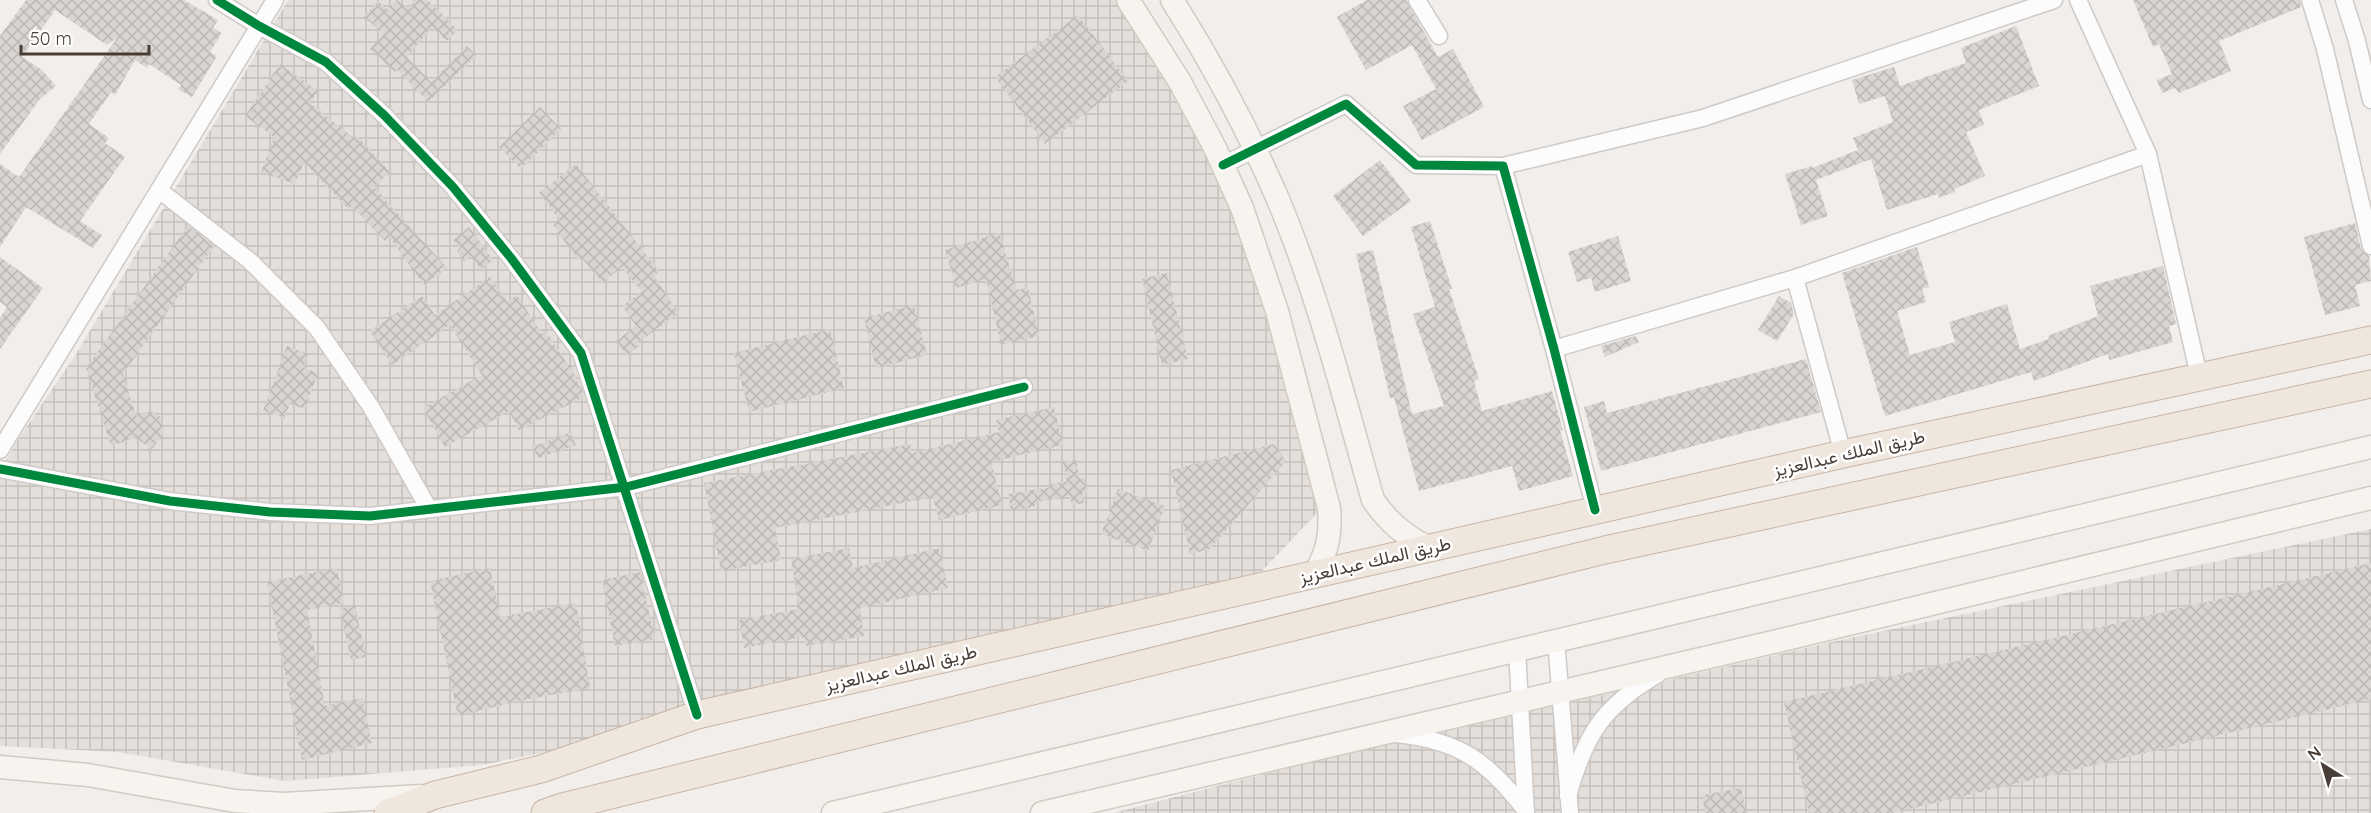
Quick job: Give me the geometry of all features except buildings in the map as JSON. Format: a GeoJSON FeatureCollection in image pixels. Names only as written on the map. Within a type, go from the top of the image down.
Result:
{"type":"FeatureCollection","features":[{"type":"Feature","properties":{"kind":"highway","name":"طريق الملك عبدالعزيز"},"geometry":{"type":"LineString","coordinates":[[388,813],[435,795],[541,769],[697,715],[1594,510],[2369,338]]}},
{"type":"Feature","properties":{"kind":"highway"},"geometry":{"type":"LineString","coordinates":[[545,813],[1605,550],[2371,384]]}},
{"type":"Feature","properties":{"kind":"main road"},"geometry":{"type":"LineString","coordinates":[[1128,0],[1180,82],[1223,165],[1242,208],[1277,311],[1329,508],[1331,531],[1326,553],[1316,574]]}},
{"type":"Feature","properties":{"kind":"main road"},"geometry":{"type":"LineString","coordinates":[[1172,0],[1210,61],[1277,198],[1315,298],[1373,500],[1383,515],[1395,526],[1411,539],[1429,548]]}},
{"type":"Feature","properties":{"kind":"main road"},"geometry":{"type":"LineString","coordinates":[[833,813],[2371,447]]}},
{"type":"Feature","properties":{"kind":"main road"},"geometry":{"type":"LineString","coordinates":[[1042,813],[2371,498]]}},
{"type":"Feature","properties":{"kind":"main road"},"geometry":{"type":"LineString","coordinates":[[0,767],[88,774],[235,801],[284,804],[435,795]]}},
{"type":"Feature","properties":{"kind":"street"},"geometry":{"type":"LineString","coordinates":[[217,0],[259,26],[326,62],[384,116],[453,187],[511,258],[581,353],[626,487],[697,715]]}},
{"type":"Feature","properties":{"kind":"street"},"geometry":{"type":"LineString","coordinates":[[0,450],[275,0]]}},
{"type":"Feature","properties":{"kind":"street"},"geometry":{"type":"LineString","coordinates":[[1417,0],[1439,36]]}},
{"type":"Feature","properties":{"kind":"street"},"geometry":{"type":"LineString","coordinates":[[1223,165],[1346,104],[1416,165],[1503,166],[1703,118],[2054,0]]}},
{"type":"Feature","properties":{"kind":"street"},"geometry":{"type":"LineString","coordinates":[[2079,0],[2148,154],[2199,376]]}},
{"type":"Feature","properties":{"kind":"street"},"geometry":{"type":"LineString","coordinates":[[2310,0],[2325,48],[2371,246]]}},
{"type":"Feature","properties":{"kind":"street"},"geometry":{"type":"LineString","coordinates":[[2344,0],[2357,41],[2371,100]]}},
{"type":"Feature","properties":{"kind":"street"},"geometry":{"type":"LineString","coordinates":[[1554,348],[1795,278],[2148,154]]}},
{"type":"Feature","properties":{"kind":"street"},"geometry":{"type":"LineString","coordinates":[[1503,166],[1554,348],[1594,510]]}},
{"type":"Feature","properties":{"kind":"street"},"geometry":{"type":"LineString","coordinates":[[159,190],[250,261],[317,328],[371,407],[429,510]]}},
{"type":"Feature","properties":{"kind":"street"},"geometry":{"type":"LineString","coordinates":[[1795,278],[1843,454]]}},
{"type":"Feature","properties":{"kind":"street"},"geometry":{"type":"LineString","coordinates":[[0,469],[170,501],[270,512],[370,516],[626,487],[1023,387]]}},
{"type":"Feature","properties":{"kind":"street"},"geometry":{"type":"LineString","coordinates":[[1556,640],[1569,805]]}},
{"type":"Feature","properties":{"kind":"street"},"geometry":{"type":"LineString","coordinates":[[1517,649],[1526,812]]}},
{"type":"Feature","properties":{"kind":"street"},"geometry":{"type":"LineString","coordinates":[[1569,805],[1578,760],[1587,740],[1600,721],[1634,688],[1672,665]]}},
{"type":"Feature","properties":{"kind":"street"},"geometry":{"type":"LineString","coordinates":[[1384,732],[1415,735],[1441,742],[1471,755],[1492,770],[1526,812]]}},
{"type":"Feature","properties":{"kind":"shaded area"},"geometry":{"type":"Polygon","coordinates":[[[288,0],[1123,0],[1234,182],[1306,370],[1331,498],[1247,587],[798,701],[482,765],[285,781],[118,752],[0,746],[0,470],[76,354],[288,0]]]}},
{"type":"Feature","properties":{"kind":"shaded area"},"geometry":{"type":"Polygon","coordinates":[[[2371,529],[2371,813],[1113,813],[1291,767],[1845,639],[2371,529]]]}},
{"type":"Feature","properties":{"kind":"cycle path"},"geometry":{"type":"LineString","coordinates":[[217,0],[259,26],[326,62],[384,115],[453,187],[511,258],[581,353],[697,715]]}},
{"type":"Feature","properties":{"kind":"cycle path"},"geometry":{"type":"LineString","coordinates":[[1223,165],[1346,104],[1416,165],[1503,166],[1554,349],[1595,510]]}},
{"type":"Feature","properties":{"kind":"cycle path"},"geometry":{"type":"LineString","coordinates":[[0,469],[170,501],[270,512],[370,516],[626,487],[1024,387]]}}]}
